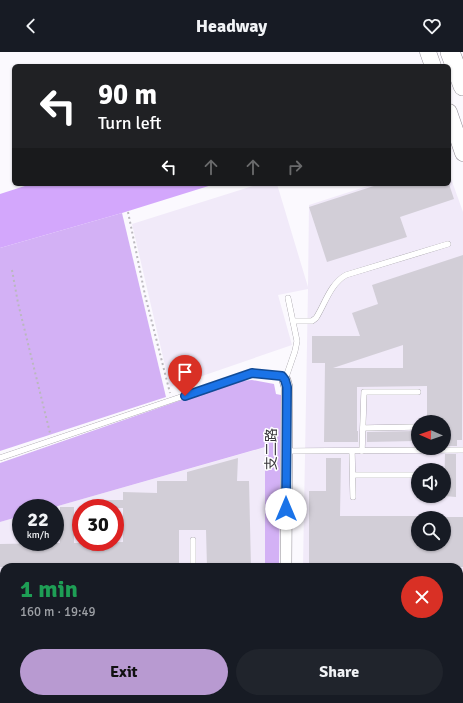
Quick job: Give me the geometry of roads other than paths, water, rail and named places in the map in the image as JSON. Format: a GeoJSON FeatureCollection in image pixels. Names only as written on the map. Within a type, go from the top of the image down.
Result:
{"type":"FeatureCollection","features":[{"type":"Feature","properties":{"kind":"highway"},"geometry":{"type":"LineString","coordinates":[[450,52],[463,86]]}},
{"type":"Feature","properties":{"kind":"main road"},"geometry":{"type":"LineString","coordinates":[[428,52],[432,64]]}},
{"type":"Feature","properties":{"kind":"main road"},"geometry":{"type":"LineString","coordinates":[[451,118],[463,153]]}},
{"type":"Feature","properties":{"kind":"street","name":"支二路"},"geometry":{"type":"LineString","coordinates":[[285,380],[287,387],[286,563]]}},
{"type":"Feature","properties":{"kind":"lane"},"geometry":{"type":"LineString","coordinates":[[293,321],[312,321],[316,318],[331,290],[341,278],[346,275],[448,244]]}},
{"type":"Feature","properties":{"kind":"lane"},"geometry":{"type":"LineString","coordinates":[[0,458],[252,373],[282,376],[285,380],[297,341],[288,298]]}},
{"type":"Feature","properties":{"kind":"lane"},"geometry":{"type":"LineString","coordinates":[[362,451],[364,392],[418,392]]}},
{"type":"Feature","properties":{"kind":"lane"},"geometry":{"type":"LineString","coordinates":[[362,428],[411,428]]}},
{"type":"Feature","properties":{"kind":"lane"},"geometry":{"type":"LineString","coordinates":[[286,451],[463,450]]}},
{"type":"Feature","properties":{"kind":"lane"},"geometry":{"type":"LineString","coordinates":[[352,451],[353,497]]}},
{"type":"Feature","properties":{"kind":"lane"},"geometry":{"type":"LineString","coordinates":[[353,475],[411,475]]}},
{"type":"Feature","properties":{"kind":"lane"},"geometry":{"type":"LineString","coordinates":[[193,540],[193,563]]}}]}
